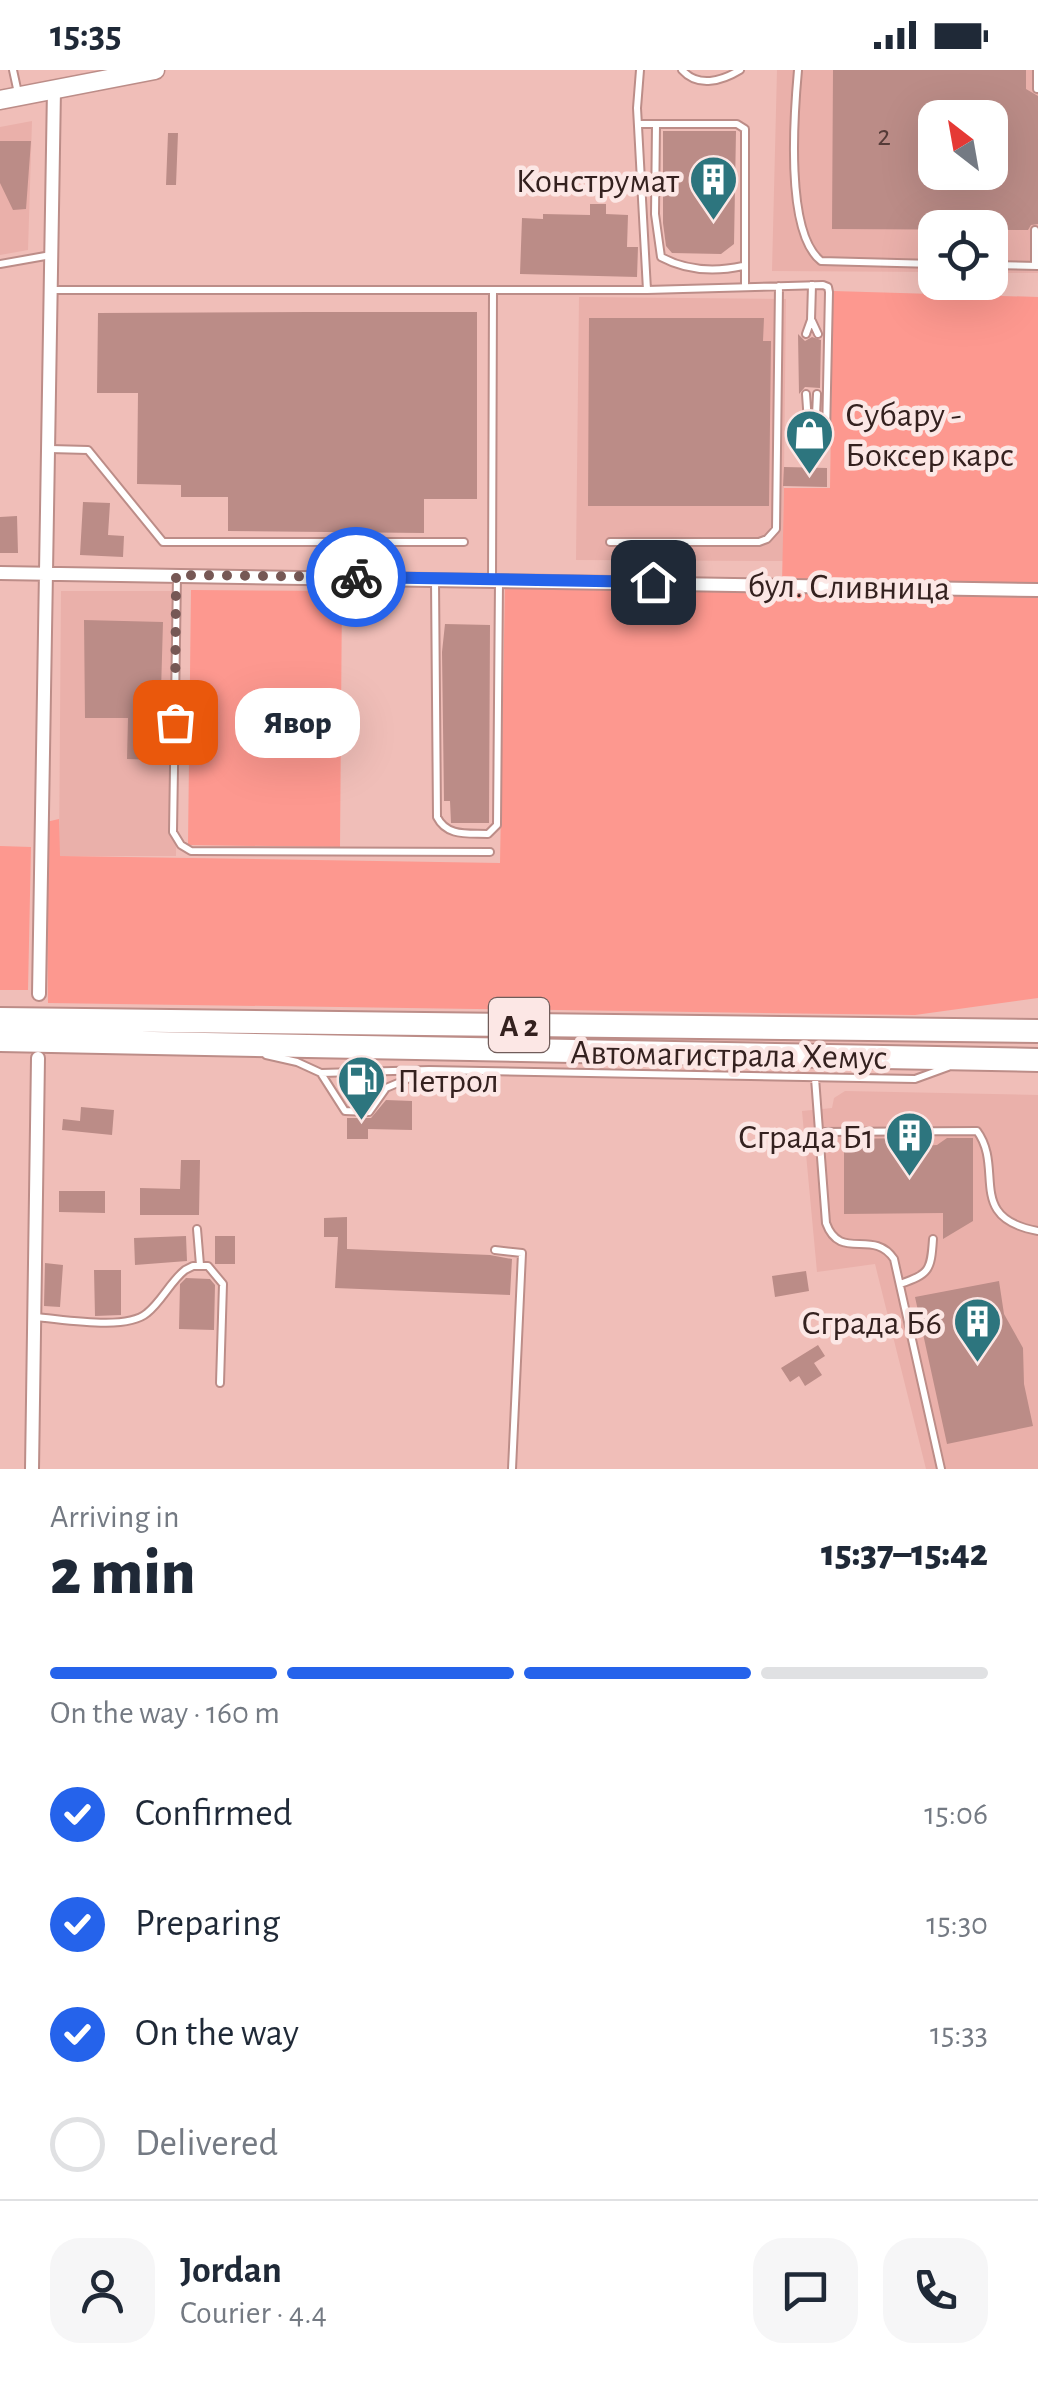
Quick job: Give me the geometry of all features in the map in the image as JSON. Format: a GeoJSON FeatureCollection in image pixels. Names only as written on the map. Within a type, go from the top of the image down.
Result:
{"type":"FeatureCollection","features":[{"type":"Feature","properties":{"kind":"highway","name":"Автомагистрала Хемус"},"geometry":{"type":"LineString","coordinates":[[0,1019],[1038,1031]]}},
{"type":"Feature","properties":{"kind":"highway","name":"Автомагистрала Хемус"},"geometry":{"type":"LineString","coordinates":[[0,1040],[1038,1060]]}},
{"type":"Feature","properties":{"kind":"main road"},"geometry":{"type":"LineString","coordinates":[[9,98],[54,79],[155,70]]}},
{"type":"Feature","properties":{"kind":"street"},"geometry":{"type":"LineString","coordinates":[[39,994],[54,79]]}},
{"type":"Feature","properties":{"kind":"street","name":"бул. Сливница"},"geometry":{"type":"LineString","coordinates":[[0,573],[1038,590]]}},
{"type":"Feature","properties":{"kind":"street"},"geometry":{"type":"LineString","coordinates":[[32,1469],[38,1058]]}},
{"type":"Feature","properties":{"kind":"lane"},"geometry":{"type":"LineString","coordinates":[[9,98],[13,70]]}},
{"type":"Feature","properties":{"kind":"lane"},"geometry":{"type":"LineString","coordinates":[[640,70],[637,108],[647,290]]}},
{"type":"Feature","properties":{"kind":"lane"},"geometry":{"type":"LineString","coordinates":[[682,70],[688,77],[704,81],[740,70]]}},
{"type":"Feature","properties":{"kind":"lane"},"geometry":{"type":"LineString","coordinates":[[798,70],[799,216],[811,254],[821,261],[918,264]]}},
{"type":"Feature","properties":{"kind":"lane"},"geometry":{"type":"LineString","coordinates":[[1037,70],[1037,89]]}},
{"type":"Feature","properties":{"kind":"lane"},"geometry":{"type":"LineString","coordinates":[[640,124],[731,124],[744,129],[745,288]]}},
{"type":"Feature","properties":{"kind":"lane"},"geometry":{"type":"LineString","coordinates":[[656,125],[655,214],[661,258],[681,266],[720,271],[744,266]]}},
{"type":"Feature","properties":{"kind":"lane"},"geometry":{"type":"LineString","coordinates":[[1008,265],[1036,266],[1035,230]]}},
{"type":"Feature","properties":{"kind":"lane"},"geometry":{"type":"LineString","coordinates":[[0,264],[52,255]]}},
{"type":"Feature","properties":{"kind":"lane"},"geometry":{"type":"LineString","coordinates":[[806,334],[812,320],[812,285]]}},
{"type":"Feature","properties":{"kind":"lane"},"geometry":{"type":"LineString","coordinates":[[610,542],[759,542],[767,540],[776,529],[778,286]]}},
{"type":"Feature","properties":{"kind":"lane"},"geometry":{"type":"LineString","coordinates":[[51,290],[828,287],[826,436],[808,437],[806,394]]}},
{"type":"Feature","properties":{"kind":"lane"},"geometry":{"type":"LineString","coordinates":[[435,578],[437,817],[451,832],[488,834],[497,825],[493,291]]}},
{"type":"Feature","properties":{"kind":"lane"},"geometry":{"type":"LineString","coordinates":[[812,320],[818,334]]}},
{"type":"Feature","properties":{"kind":"lane"},"geometry":{"type":"LineString","coordinates":[[815,437],[818,394]]}},
{"type":"Feature","properties":{"kind":"lane"},"geometry":{"type":"LineString","coordinates":[[50,449],[88,450],[163,542],[464,542]]}},
{"type":"Feature","properties":{"kind":"lane"},"geometry":{"type":"LineString","coordinates":[[176,575],[174,832],[181,845],[191,851],[490,852]]}},
{"type":"Feature","properties":{"kind":"lane"},"geometry":{"type":"LineString","coordinates":[[230,1047],[297,1062],[322,1074],[429,1070],[915,1078],[972,1058]]}},
{"type":"Feature","properties":{"kind":"lane"},"geometry":{"type":"LineString","coordinates":[[322,1074],[345,1111],[368,1112],[386,1088],[429,1070]]}},
{"type":"Feature","properties":{"kind":"lane"},"geometry":{"type":"LineString","coordinates":[[815,1078],[826,1223],[830,1234],[843,1244],[874,1244],[887,1249],[894,1260],[940,1469]]}},
{"type":"Feature","properties":{"kind":"lane"},"geometry":{"type":"LineString","coordinates":[[818,1132],[976,1131],[988,1146],[990,1196],[1002,1216],[1018,1228],[1038,1231]]}},
{"type":"Feature","properties":{"kind":"lane"},"geometry":{"type":"LineString","coordinates":[[197,1229],[200,1264]]}},
{"type":"Feature","properties":{"kind":"lane"},"geometry":{"type":"LineString","coordinates":[[900,1284],[928,1270],[933,1239]]}},
{"type":"Feature","properties":{"kind":"lane"},"geometry":{"type":"LineString","coordinates":[[495,1250],[522,1253],[512,1469]]}},
{"type":"Feature","properties":{"kind":"lane"},"geometry":{"type":"LineString","coordinates":[[34,1316],[136,1320],[149,1312],[178,1276],[200,1264],[208,1266],[223,1284],[220,1383]]}},
{"type":"Feature","properties":{"kind":"shaded area"},"geometry":{"type":"Polygon","coordinates":[[[777,70],[1038,70],[1038,273],[1008,273],[1008,210],[918,210],[918,272],[772,271],[777,70]]]}},
{"type":"Feature","properties":{"kind":"shaded area"},"geometry":{"type":"Polygon","coordinates":[[[32,121],[28,250],[0,255],[0,127],[32,121]]]}},
{"type":"Feature","properties":{"kind":"shaded area"},"geometry":{"type":"Polygon","coordinates":[[[833,291],[918,293],[918,300],[1038,297],[1038,998],[915,1015],[48,1003],[46,822],[59,819],[60,856],[500,863],[505,584],[782,584],[784,488],[830,488],[833,291]]]}},
{"type":"Feature","properties":{"kind":"shaded area"},"geometry":{"type":"Polygon","coordinates":[[[579,297],[786,299],[783,561],[576,560],[579,297]]]}},
{"type":"Feature","properties":{"kind":"shaded area"},"geometry":{"type":"Polygon","coordinates":[[[191,590],[342,591],[340,847],[188,845],[191,590]]]}},
{"type":"Feature","properties":{"kind":"shaded area"},"geometry":{"type":"Polygon","coordinates":[[[61,591],[178,591],[176,856],[59,856],[61,591]]]}},
{"type":"Feature","properties":{"kind":"shaded area"},"geometry":{"type":"Polygon","coordinates":[[[0,846],[31,847],[28,990],[0,990],[0,846]]]}},
{"type":"Feature","properties":{"kind":"shaded area"},"geometry":{"type":"Polygon","coordinates":[[[845,1091],[1038,1095],[1038,1469],[926,1469],[875,1264],[817,1272],[802,1111],[832,1108],[834,1098],[845,1091]]]}},
{"type":"Feature","properties":{"kind":"building"},"geometry":{"type":"Polygon","coordinates":[[[833,70],[1026,70],[1026,89],[1038,96],[1038,224],[1028,230],[1008,230],[1008,210],[918,210],[918,229],[832,229],[833,70]]]}},
{"type":"Feature","properties":{"kind":"building"},"geometry":{"type":"Polygon","coordinates":[[[663,131],[736,131],[734,244],[721,254],[672,253],[666,246],[663,131]]]}},
{"type":"Feature","properties":{"kind":"building"},"geometry":{"type":"Polygon","coordinates":[[[168,133],[178,133],[176,185],[166,185],[168,133]]]}},
{"type":"Feature","properties":{"kind":"building"},"geometry":{"type":"Polygon","coordinates":[[[0,141],[31,141],[26,209],[13,210],[0,183],[0,141]]]}},
{"type":"Feature","properties":{"kind":"building"},"geometry":{"type":"Polygon","coordinates":[[[590,204],[606,204],[606,214],[628,215],[627,247],[638,247],[637,277],[520,274],[522,218],[543,219],[543,214],[590,215],[590,204]]]}},
{"type":"Feature","properties":{"kind":"building"},"geometry":{"type":"Polygon","coordinates":[[[477,312],[477,499],[424,499],[424,533],[228,531],[228,497],[181,497],[181,485],[137,484],[138,393],[97,393],[98,313],[477,312]]]}},
{"type":"Feature","properties":{"kind":"building"},"geometry":{"type":"Polygon","coordinates":[[[589,318],[764,318],[763,341],[771,341],[769,506],[588,506],[589,318]]]}},
{"type":"Feature","properties":{"kind":"building"},"geometry":{"type":"Polygon","coordinates":[[[798,334],[805,341],[812,337],[821,340],[820,388],[805,387],[799,394],[798,334]]]}},
{"type":"Feature","properties":{"kind":"building","name":"Субару - Боксер карс"},"geometry":{"type":"Polygon","coordinates":[[[784,467],[827,468],[827,487],[783,486],[784,467]]]}},
{"type":"Feature","properties":{"kind":"building"},"geometry":{"type":"Polygon","coordinates":[[[83,502],[110,503],[108,535],[124,536],[123,557],[80,555],[83,502]]]}},
{"type":"Feature","properties":{"kind":"building"},"geometry":{"type":"Polygon","coordinates":[[[17,516],[18,553],[0,553],[0,517],[17,516]]]}},
{"type":"Feature","properties":{"kind":"building"},"geometry":{"type":"Polygon","coordinates":[[[84,620],[163,622],[159,760],[127,759],[128,718],[85,718],[84,620]]]}},
{"type":"Feature","properties":{"kind":"building"},"geometry":{"type":"Polygon","coordinates":[[[445,624],[490,625],[489,823],[451,823],[450,801],[444,801],[445,624]]]}},
{"type":"Feature","properties":{"kind":"building"},"geometry":{"type":"Polygon","coordinates":[[[348,1080],[370,1081],[366,1105],[349,1104],[348,1080]]]}},
{"type":"Feature","properties":{"kind":"building"},"geometry":{"type":"Polygon","coordinates":[[[386,1100],[412,1101],[412,1130],[368,1129],[368,1139],[347,1139],[347,1118],[371,1118],[386,1100]]]}},
{"type":"Feature","properties":{"kind":"building"},"geometry":{"type":"Polygon","coordinates":[[[81,1107],[114,1110],[112,1135],[62,1130],[63,1119],[80,1121],[81,1107]]]}},
{"type":"Feature","properties":{"kind":"building","name":"Сграда Б1"},"geometry":{"type":"Polygon","coordinates":[[[912,1138],[920,1146],[937,1145],[947,1138],[973,1138],[973,1221],[943,1239],[943,1213],[844,1214],[844,1139],[912,1138]]]}},
{"type":"Feature","properties":{"kind":"building"},"geometry":{"type":"Polygon","coordinates":[[[181,1160],[200,1160],[199,1215],[140,1215],[140,1188],[180,1189],[181,1160]]]}},
{"type":"Feature","properties":{"kind":"building"},"geometry":{"type":"Polygon","coordinates":[[[59,1191],[105,1191],[105,1213],[59,1212],[59,1191]]]}},
{"type":"Feature","properties":{"kind":"building"},"geometry":{"type":"Polygon","coordinates":[[[347,1217],[347,1249],[512,1259],[510,1295],[335,1288],[338,1237],[324,1237],[324,1218],[347,1217]]]}},
{"type":"Feature","properties":{"kind":"building"},"geometry":{"type":"Polygon","coordinates":[[[186,1236],[187,1261],[135,1265],[134,1238],[186,1236]]]}},
{"type":"Feature","properties":{"kind":"building"},"geometry":{"type":"Polygon","coordinates":[[[215,1236],[235,1236],[235,1264],[215,1264],[215,1236]]]}},
{"type":"Feature","properties":{"kind":"building"},"geometry":{"type":"Polygon","coordinates":[[[45,1263],[63,1265],[60,1307],[44,1306],[45,1263]]]}},
{"type":"Feature","properties":{"kind":"building"},"geometry":{"type":"Polygon","coordinates":[[[94,1270],[121,1270],[121,1315],[95,1316],[94,1270]]]}},
{"type":"Feature","properties":{"kind":"building"},"geometry":{"type":"Polygon","coordinates":[[[806,1271],[809,1291],[775,1297],[772,1276],[806,1271]]]}},
{"type":"Feature","properties":{"kind":"building"},"geometry":{"type":"Polygon","coordinates":[[[186,1278],[210,1279],[215,1285],[214,1330],[179,1329],[180,1284],[186,1278]]]}},
{"type":"Feature","properties":{"kind":"building","name":"Сграда Б6"},"geometry":{"type":"Polygon","coordinates":[[[999,1281],[1004,1314],[1023,1348],[1024,1384],[1033,1426],[947,1444],[915,1297],[999,1281]]]}},
{"type":"Feature","properties":{"kind":"building"},"geometry":{"type":"Polygon","coordinates":[[[818,1345],[825,1356],[814,1363],[822,1375],[805,1386],[799,1376],[790,1382],[781,1368],[818,1345]]]}},
{"type":"Feature","properties":{"kind":"way so far"},"geometry":{"type":"LineString","coordinates":[[175,722],[176,575],[356,577]]}},
{"type":"Feature","properties":{"kind":"place","name":"Конструмат"},"geometry":{"type":"Point","coordinates":[714,222]}},
{"type":"Feature","properties":{"kind":"place","name":"Субару - Боксер карс"},"geometry":{"type":"Point","coordinates":[810,476]}},
{"type":"Feature","properties":{"kind":"place","name":"Явор"},"geometry":{"type":"Point","coordinates":[175,722]}},
{"type":"Feature","properties":{"kind":"place","name":"Петрол"},"geometry":{"type":"Point","coordinates":[362,1122]}},
{"type":"Feature","properties":{"kind":"place","name":"Сграда Б1"},"geometry":{"type":"Point","coordinates":[909,1178]}},
{"type":"Feature","properties":{"kind":"place","name":"Сграда Б6"},"geometry":{"type":"Point","coordinates":[977,1364]}},
{"type":"Feature","properties":{"kind":"route"},"geometry":{"type":"LineString","coordinates":[[356,577],[653,582]]}}]}
